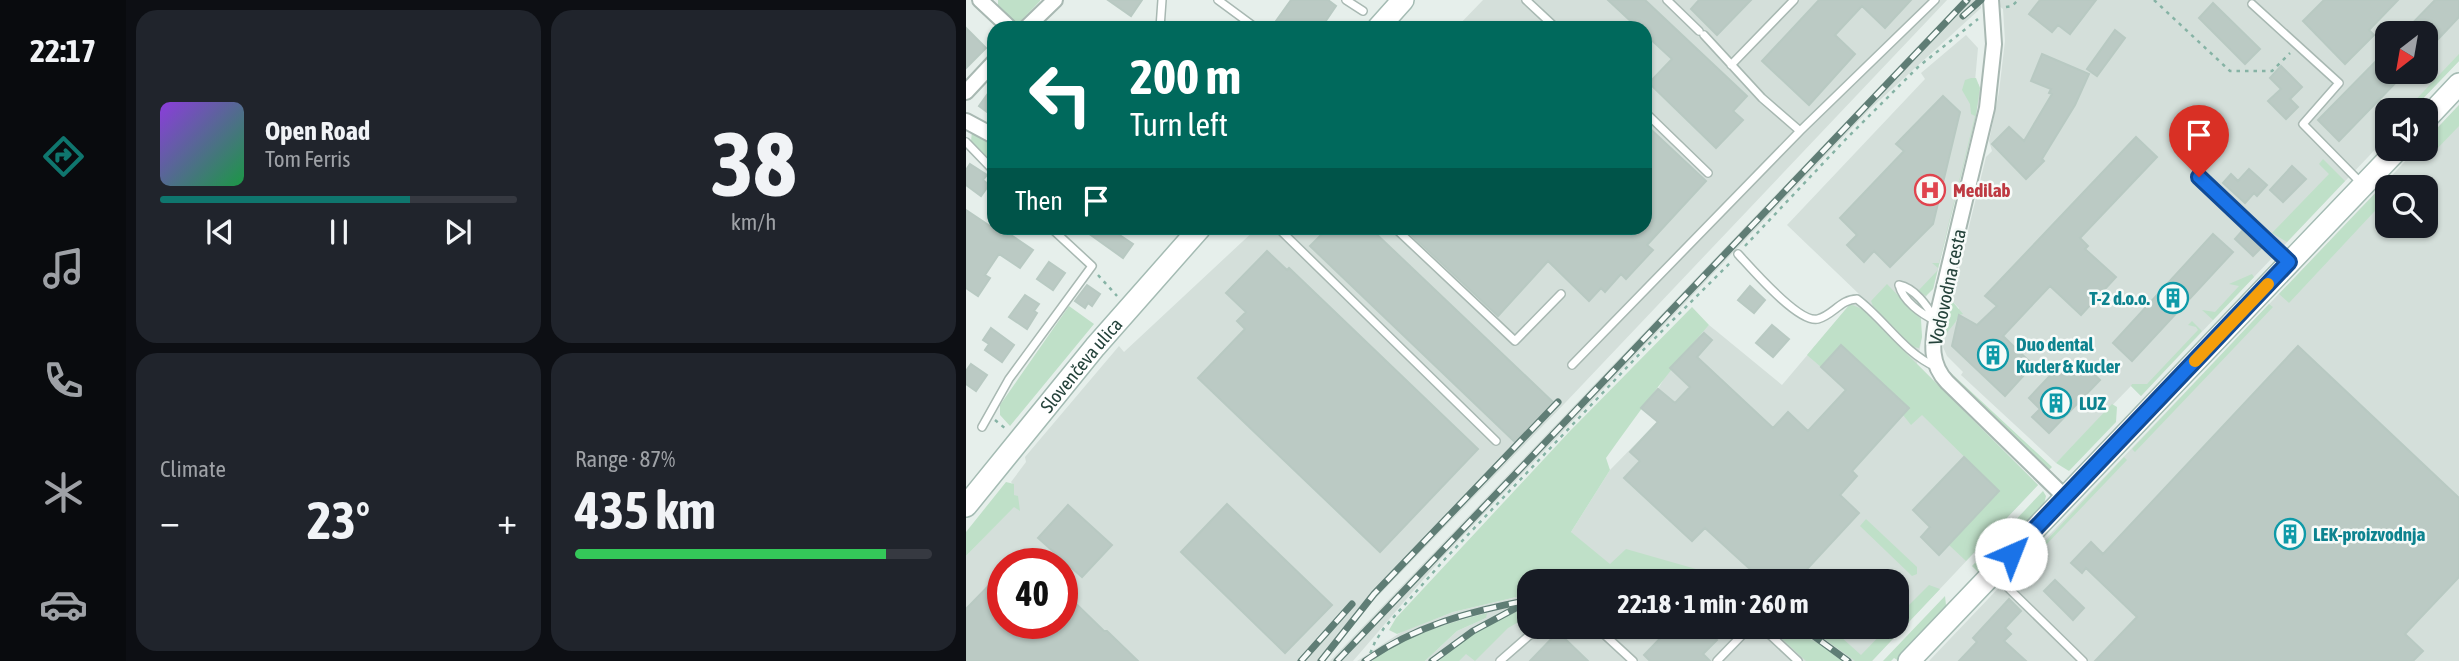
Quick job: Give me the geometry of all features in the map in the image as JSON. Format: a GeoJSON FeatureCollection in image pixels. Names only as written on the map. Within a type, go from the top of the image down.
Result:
{"type":"FeatureCollection","features":[{"type":"Feature","properties":{"kind":"street"},"geometry":{"type":"LineString","coordinates":[[980,0],[1002,21]]}},
{"type":"Feature","properties":{"kind":"street"},"geometry":{"type":"LineString","coordinates":[[1384,21],[1403,0]]}},
{"type":"Feature","properties":{"kind":"street"},"geometry":{"type":"LineString","coordinates":[[1032,21],[1051,1]]}},
{"type":"Feature","properties":{"kind":"street","name":"Vodovodna cesta"},"geometry":{"type":"LineString","coordinates":[[1994,5],[1994,44],[1987,108],[1932,342],[1936,368],[1947,382],[2065,497]]}},
{"type":"Feature","properties":{"kind":"street"},"geometry":{"type":"LineString","coordinates":[[966,92],[987,70]]}},
{"type":"Feature","properties":{"kind":"street"},"geometry":{"type":"LineString","coordinates":[[2438,106],[2459,84]]}},
{"type":"Feature","properties":{"kind":"street"},"geometry":{"type":"LineString","coordinates":[[966,121],[987,132]]}},
{"type":"Feature","properties":{"kind":"street"},"geometry":{"type":"LineString","coordinates":[[1909,661],[2386,161]]}},
{"type":"Feature","properties":{"kind":"street","name":"Slovenčeva ulica"},"geometry":{"type":"LineString","coordinates":[[970,493],[1194,235]]}},
{"type":"Feature","properties":{"kind":"lane"},"geometry":{"type":"LineString","coordinates":[[1160,21],[1162,0]]}},
{"type":"Feature","properties":{"kind":"lane"},"geometry":{"type":"LineString","coordinates":[[1218,0],[1246,21]]}},
{"type":"Feature","properties":{"kind":"lane"},"geometry":{"type":"LineString","coordinates":[[1346,0],[1363,11]]}},
{"type":"Feature","properties":{"kind":"lane"},"geometry":{"type":"LineString","coordinates":[[1526,0],[1548,21]]}},
{"type":"Feature","properties":{"kind":"lane"},"geometry":{"type":"LineString","coordinates":[[1667,0],[1762,98],[1800,131]]}},
{"type":"Feature","properties":{"kind":"lane"},"geometry":{"type":"LineString","coordinates":[[1731,65],[1794,0]]}},
{"type":"Feature","properties":{"kind":"lane"},"geometry":{"type":"LineString","coordinates":[[1572,365],[1800,131],[1935,0]]}},
{"type":"Feature","properties":{"kind":"lane"},"geometry":{"type":"LineString","coordinates":[[2252,4],[2339,83],[2303,124],[2362,185]]}},
{"type":"Feature","properties":{"kind":"lane"},"geometry":{"type":"LineString","coordinates":[[1652,119],[1708,173]]}},
{"type":"Feature","properties":{"kind":"lane"},"geometry":{"type":"LineString","coordinates":[[966,142],[987,164]]}},
{"type":"Feature","properties":{"kind":"lane"},"geometry":{"type":"LineString","coordinates":[[2199,177],[2289,262]]}},
{"type":"Feature","properties":{"kind":"lane"},"geometry":{"type":"LineString","coordinates":[[982,428],[1009,379],[1092,266],[1059,235]]}},
{"type":"Feature","properties":{"kind":"lane"},"geometry":{"type":"LineString","coordinates":[[1285,235],[1496,441]]}},
{"type":"Feature","properties":{"kind":"lane"},"geometry":{"type":"LineString","coordinates":[[1402,235],[1515,341],[1561,294]]}},
{"type":"Feature","properties":{"kind":"lane","name":"Vodovodna cesta"},"geometry":{"type":"LineString","coordinates":[[1738,254],[1775,293],[1807,318],[1822,318],[1848,299],[1857,299],[1907,349],[1936,368]]}},
{"type":"Feature","properties":{"kind":"lane"},"geometry":{"type":"LineString","coordinates":[[1899,285],[1908,287],[1928,307],[1936,321],[1925,316],[1901,293],[1899,285]]}},
{"type":"Feature","properties":{"kind":"lane"},"geometry":{"type":"LineString","coordinates":[[1993,573],[2083,661]]}},
{"type":"Feature","properties":{"kind":"lane"},"geometry":{"type":"LineString","coordinates":[[1717,661],[1746,631],[1757,628],[1768,633],[1798,661]]}},
{"type":"Feature","properties":{"kind":"lane"},"geometry":{"type":"LineString","coordinates":[[1500,661],[1526,639]]}},
{"type":"Feature","properties":{"kind":"lane"},"geometry":{"type":"LineString","coordinates":[[1609,639],[1633,661]]}},
{"type":"Feature","properties":{"kind":"path"},"geometry":{"type":"LineString","coordinates":[[1367,661],[1384,628],[1445,559],[1846,139],[1918,67],[1994,5],[2012,6],[2018,0]]}},
{"type":"Feature","properties":{"kind":"path"},"geometry":{"type":"LineString","coordinates":[[2154,0],[2230,71],[2272,71],[2297,45]]}},
{"type":"Feature","properties":{"kind":"path"},"geometry":{"type":"LineString","coordinates":[[1092,266],[1120,298]]}},
{"type":"Feature","properties":{"kind":"path"},"geometry":{"type":"LineString","coordinates":[[989,414],[1009,431]]}},
{"type":"Feature","properties":{"kind":"shaded area"},"geometry":{"type":"Polygon","coordinates":[[[1483,0],[1947,0],[1373,601],[1325,661],[966,661],[966,556],[1014,506],[1019,510],[1011,482],[1026,462],[1025,457],[1119,346],[1124,352],[1249,235],[1652,235],[1652,21],[1463,21],[1483,0]]]}},
{"type":"Feature","properties":{"kind":"shaded area"},"geometry":{"type":"Polygon","coordinates":[[[1962,0],[1980,0],[1981,8],[1870,109],[1440,560],[1353,661],[1330,661],[1962,0]]]}},
{"type":"Feature","properties":{"kind":"shaded area"},"geometry":{"type":"Polygon","coordinates":[[[1998,0],[2459,0],[2459,61],[2438,83],[2438,21],[2375,21],[2375,84],[2437,84],[2424,98],[2375,98],[2375,150],[2141,396],[2131,386],[2056,463],[1961,375],[1963,372],[1947,356],[1943,347],[1946,332],[1957,320],[1959,308],[1952,301],[1956,289],[1954,288],[1986,157],[1992,151],[1989,141],[1999,92],[2005,41],[2003,9],[1998,0]]]}},
{"type":"Feature","properties":{"kind":"shaded area"},"geometry":{"type":"Polygon","coordinates":[[[1966,35],[1978,48],[1975,81],[1979,85],[1980,93],[1976,115],[1933,289],[1927,293],[1920,323],[1922,337],[1917,364],[2038,485],[1909,622],[1909,569],[1585,569],[1571,532],[1610,470],[1657,422],[1641,408],[1658,389],[1670,368],[1709,325],[1782,385],[1859,294],[1787,225],[1925,79],[1921,73],[1966,35]]]}},
{"type":"Feature","properties":{"kind":"shaded area"},"geometry":{"type":"Polygon","coordinates":[[[2459,105],[2459,661],[1929,661],[2375,193],[2375,238],[2438,238],[2438,175],[2392,175],[2406,161],[2438,161],[2438,127],[2459,105]]]}},
{"type":"Feature","properties":{"kind":"shaded area"},"geometry":{"type":"Polygon","coordinates":[[[1517,597],[1517,639],[1893,639],[1872,661],[1425,661],[1457,631],[1486,618],[1486,613],[1408,640],[1370,661],[1357,661],[1403,631],[1453,612],[1517,597]]]}},
{"type":"Feature","properties":{"kind":"green space"},"geometry":{"type":"Polygon","coordinates":[[[998,0],[1040,0],[1021,21],[1012,21],[998,10],[998,0]]]}},
{"type":"Feature","properties":{"kind":"green space"},"geometry":{"type":"Polygon","coordinates":[[[2459,54],[2459,61],[2438,83],[2438,76],[2459,54]]]}},
{"type":"Feature","properties":{"kind":"green space"},"geometry":{"type":"Polygon","coordinates":[[[1976,78],[1980,88],[1976,115],[1933,289],[1926,296],[1918,291],[1938,268],[1932,263],[1939,263],[1975,116],[1971,114],[1970,104],[1962,90],[1965,80],[1976,78]]]}},
{"type":"Feature","properties":{"kind":"green space"},"geometry":{"type":"Polygon","coordinates":[[[2431,84],[2437,84],[2424,98],[2417,98],[2431,84]]]}},
{"type":"Feature","properties":{"kind":"green space"},"geometry":{"type":"Polygon","coordinates":[[[2459,105],[2459,126],[2438,148],[2438,127],[2459,105]]]}},
{"type":"Feature","properties":{"kind":"green space"},"geometry":{"type":"Polygon","coordinates":[[[972,131],[987,138],[987,157],[971,141],[972,131]]]}},
{"type":"Feature","properties":{"kind":"green space"},"geometry":{"type":"Polygon","coordinates":[[[2323,159],[2345,181],[2287,242],[2272,233],[2329,174],[2319,164],[2323,159]]]}},
{"type":"Feature","properties":{"kind":"green space"},"geometry":{"type":"Polygon","coordinates":[[[2375,194],[2375,211],[2289,303],[2279,294],[2375,194]]]}},
{"type":"Feature","properties":{"kind":"green space"},"geometry":{"type":"Polygon","coordinates":[[[2252,274],[2254,277],[2213,320],[2202,310],[2215,312],[2239,286],[2229,284],[2252,274]]]}},
{"type":"Feature","properties":{"kind":"green space"},"geometry":{"type":"Polygon","coordinates":[[[1887,284],[1921,319],[1922,337],[1919,348],[1913,347],[1873,306],[1871,301],[1887,284]]]}},
{"type":"Feature","properties":{"kind":"green space"},"geometry":{"type":"Polygon","coordinates":[[[1954,288],[1952,301],[1963,314],[1959,315],[1943,341],[1941,340],[1954,288]]]}},
{"type":"Feature","properties":{"kind":"green space"},"geometry":{"type":"Polygon","coordinates":[[[1850,304],[1862,309],[2038,485],[1966,561],[1949,545],[1999,491],[1922,415],[1911,425],[1903,415],[1909,408],[1841,346],[1821,367],[1807,355],[1850,304]]]}},
{"type":"Feature","properties":{"kind":"green space"},"geometry":{"type":"Polygon","coordinates":[[[2269,304],[2273,307],[2135,452],[2132,449],[2269,304]]]}},
{"type":"Feature","properties":{"kind":"green space"},"geometry":{"type":"Polygon","coordinates":[[[1069,306],[1094,324],[1010,426],[1000,415],[1000,405],[1069,306]]]}},
{"type":"Feature","properties":{"kind":"green space"},"geometry":{"type":"Polygon","coordinates":[[[1692,307],[1709,325],[1668,373],[1606,458],[1610,470],[1571,532],[1610,564],[1626,549],[1696,569],[1517,569],[1517,597],[1453,612],[1397,634],[1389,630],[1396,618],[1570,431],[1692,307]]]}},
{"type":"Feature","properties":{"kind":"green space"},"geometry":{"type":"Polygon","coordinates":[[[2192,321],[2202,331],[2141,396],[2132,384],[2147,384],[2198,330],[2188,325],[2192,321]]]}},
{"type":"Feature","properties":{"kind":"green space"},"geometry":{"type":"Polygon","coordinates":[[[1950,372],[2052,467],[2049,470],[1957,383],[1950,372]]]}},
{"type":"Feature","properties":{"kind":"green space"},"geometry":{"type":"Polygon","coordinates":[[[2112,404],[2117,407],[2116,422],[2069,471],[2056,463],[2112,404]]]}},
{"type":"Feature","properties":{"kind":"green space"},"geometry":{"type":"Polygon","coordinates":[[[2124,457],[2127,460],[2023,569],[2020,569],[2124,457]]]}},
{"type":"Feature","properties":{"kind":"green space"},"geometry":{"type":"Polygon","coordinates":[[[1006,482],[1014,484],[1014,495],[1018,496],[1020,511],[1014,507],[966,556],[966,532],[1006,482]]]}},
{"type":"Feature","properties":{"kind":"green space"},"geometry":{"type":"Polygon","coordinates":[[[2043,491],[2046,496],[2043,508],[1981,575],[1972,566],[2043,491]]]}},
{"type":"Feature","properties":{"kind":"green space"},"geometry":{"type":"Polygon","coordinates":[[[1866,519],[1917,567],[1917,574],[1912,576],[1909,569],[1905,569],[1860,526],[1866,519]]]}},
{"type":"Feature","properties":{"kind":"green space"},"geometry":{"type":"Polygon","coordinates":[[[1929,585],[1940,589],[1909,622],[1909,605],[1929,585]]]}},
{"type":"Feature","properties":{"kind":"green space"},"geometry":{"type":"Polygon","coordinates":[[[1945,596],[1944,613],[1899,661],[1894,658],[1891,661],[1883,661],[1904,639],[1909,639],[1909,634],[1945,596]]]}},
{"type":"Feature","properties":{"kind":"green space"},"geometry":{"type":"Polygon","coordinates":[[[1517,612],[1517,623],[1508,628],[1475,661],[1466,654],[1459,661],[1439,661],[1458,645],[1517,612]]]}},
{"type":"Feature","properties":{"kind":"green space"},"geometry":{"type":"Polygon","coordinates":[[[1487,613],[1486,618],[1457,631],[1425,661],[1372,661],[1410,638],[1487,613]]]}},
{"type":"Feature","properties":{"kind":"green space"},"geometry":{"type":"Polygon","coordinates":[[[1782,639],[1810,639],[1842,661],[1806,661],[1782,639]]]}},
{"type":"Feature","properties":{"kind":"green space"},"geometry":{"type":"Polygon","coordinates":[[[1825,639],[1843,639],[1861,655],[1876,639],[1893,639],[1872,661],[1855,661],[1825,639]]]}},
{"type":"Feature","properties":{"kind":"building"},"geometry":{"type":"Polygon","coordinates":[[[1108,0],[1142,0],[1131,16],[1108,0]]]}},
{"type":"Feature","properties":{"kind":"building"},"geometry":{"type":"Polygon","coordinates":[[[1291,0],[1328,0],[1336,6],[1326,21],[1276,21],[1291,0]]]}},
{"type":"Feature","properties":{"kind":"building"},"geometry":{"type":"Polygon","coordinates":[[[1608,0],[1645,0],[1747,96],[1733,111],[1743,120],[1716,148],[1652,86],[1652,80],[1672,59],[1652,40],[1652,21],[1630,21],[1608,0]]]}},
{"type":"Feature","properties":{"kind":"building"},"geometry":{"type":"Polygon","coordinates":[[[1699,0],[1751,0],[1717,35],[1691,9],[1699,0]]]}},
{"type":"Feature","properties":{"kind":"building"},"geometry":{"type":"Polygon","coordinates":[[[1819,0],[1911,0],[1885,28],[1862,6],[1835,35],[1855,54],[1809,105],[1762,61],[1819,0]]]}},
{"type":"Feature","properties":{"kind":"building"},"geometry":{"type":"Polygon","coordinates":[[[2040,0],[2096,0],[2070,34],[2058,25],[2052,32],[2029,14],[2040,0]]]}},
{"type":"Feature","properties":{"kind":"building"},"geometry":{"type":"Polygon","coordinates":[[[2324,0],[2398,0],[2375,21],[2369,30],[2374,35],[2345,64],[2303,21],[2324,0]]]}},
{"type":"Feature","properties":{"kind":"building"},"geometry":{"type":"Polygon","coordinates":[[[2435,0],[2459,0],[2459,17],[2438,39],[2438,21],[2415,21],[2435,0]]]}},
{"type":"Feature","properties":{"kind":"building"},"geometry":{"type":"Polygon","coordinates":[[[2213,3],[2260,49],[2245,64],[2199,18],[2213,3]]]}},
{"type":"Feature","properties":{"kind":"building"},"geometry":{"type":"Polygon","coordinates":[[[966,28],[986,48],[966,68],[966,28]]]}},
{"type":"Feature","properties":{"kind":"building"},"geometry":{"type":"Polygon","coordinates":[[[2115,30],[2125,38],[2097,76],[2087,69],[2115,30]]]}},
{"type":"Feature","properties":{"kind":"building"},"geometry":{"type":"Polygon","coordinates":[[[2042,54],[2089,74],[2075,105],[2042,159],[2044,161],[2026,179],[1992,144],[2009,127],[2024,141],[2052,94],[2049,93],[2051,89],[2031,81],[2042,54]]]}},
{"type":"Feature","properties":{"kind":"building"},"geometry":{"type":"Polygon","coordinates":[[[2375,62],[2375,84],[2394,84],[2381,98],[2375,98],[2375,104],[2339,141],[2318,120],[2375,62]]]}},
{"type":"Feature","properties":{"kind":"building"},"geometry":{"type":"Polygon","coordinates":[[[2281,66],[2302,87],[2290,99],[2298,107],[2286,119],[2268,101],[2281,89],[2270,78],[2281,66]]]}},
{"type":"Feature","properties":{"kind":"building"},"geometry":{"type":"Polygon","coordinates":[[[987,95],[987,112],[979,106],[987,95]]]}},
{"type":"Feature","properties":{"kind":"building"},"geometry":{"type":"Polygon","coordinates":[[[1943,96],[1960,112],[1933,224],[1890,267],[1874,251],[1864,262],[1847,245],[1857,235],[1840,218],[1904,151],[1896,144],[1943,96]]]}},
{"type":"Feature","properties":{"kind":"building"},"geometry":{"type":"Polygon","coordinates":[[[1652,131],[1706,181],[1647,245],[1653,250],[1626,279],[1621,274],[1605,292],[1601,288],[1589,301],[1548,261],[1498,316],[1411,235],[1652,235],[1652,131]]]}},
{"type":"Feature","properties":{"kind":"building"},"geometry":{"type":"Polygon","coordinates":[[[2136,137],[2157,157],[2080,238],[2088,246],[2085,249],[2116,277],[2081,315],[2050,286],[2003,336],[2033,365],[2005,396],[1952,346],[1959,315],[1977,325],[1997,306],[1985,296],[2136,137]]]}},
{"type":"Feature","properties":{"kind":"building"},"geometry":{"type":"Polygon","coordinates":[[[970,164],[987,175],[983,180],[987,188],[981,196],[966,185],[966,170],[970,164]]]}},
{"type":"Feature","properties":{"kind":"building"},"geometry":{"type":"Polygon","coordinates":[[[2292,166],[2306,179],[2283,202],[2270,190],[2292,166]]]}},
{"type":"Feature","properties":{"kind":"building"},"geometry":{"type":"Polygon","coordinates":[[[2249,169],[2267,185],[2257,196],[2254,193],[2245,203],[2223,183],[2231,174],[2238,181],[2249,169]]]}},
{"type":"Feature","properties":{"kind":"building"},"geometry":{"type":"Polygon","coordinates":[[[966,210],[987,224],[987,235],[1011,235],[1033,250],[1020,268],[999,254],[985,275],[990,278],[978,296],[966,288],[966,210]]]}},
{"type":"Feature","properties":{"kind":"building"},"geometry":{"type":"Polygon","coordinates":[[[2243,230],[2262,247],[2253,256],[2235,239],[2243,230]]]}},
{"type":"Feature","properties":{"kind":"building","name":"T-2 d.o.o."},"geometry":{"type":"Polygon","coordinates":[[[2213,234],[2233,252],[2132,361],[2113,343],[2213,234]]]}},
{"type":"Feature","properties":{"kind":"building"},"geometry":{"type":"Polygon","coordinates":[[[1091,235],[1120,235],[1133,244],[1123,258],[1091,235]]]}},
{"type":"Feature","properties":{"kind":"building"},"geometry":{"type":"Polygon","coordinates":[[[1321,235],[1377,235],[1554,403],[1516,443],[1310,246],[1321,235]]]}},
{"type":"Feature","properties":{"kind":"building"},"geometry":{"type":"Polygon","coordinates":[[[1267,251],[1287,270],[1289,268],[1478,449],[1380,552],[1198,378],[1245,329],[1237,321],[1246,312],[1226,293],[1267,251]]]}},
{"type":"Feature","properties":{"kind":"building"},"geometry":{"type":"Polygon","coordinates":[[[1049,262],[1065,273],[1053,290],[1037,279],[1049,262]]]}},
{"type":"Feature","properties":{"kind":"building"},"geometry":{"type":"Polygon","coordinates":[[[1087,285],[1100,294],[1092,306],[1088,303],[1085,308],[1075,301],[1087,285]]]}},
{"type":"Feature","properties":{"kind":"building"},"geometry":{"type":"Polygon","coordinates":[[[1750,286],[1765,300],[1754,313],[1738,300],[1750,286]]]}},
{"type":"Feature","properties":{"kind":"building"},"geometry":{"type":"Polygon","coordinates":[[[1025,295],[1039,304],[1027,329],[1009,317],[1025,295]]]}},
{"type":"Feature","properties":{"kind":"building"},"geometry":{"type":"Polygon","coordinates":[[[1772,325],[1789,339],[1773,357],[1756,343],[1772,325]]]}},
{"type":"Feature","properties":{"kind":"building"},"geometry":{"type":"Polygon","coordinates":[[[991,328],[1014,345],[1002,362],[985,350],[989,344],[983,340],[991,328]]]}},
{"type":"Feature","properties":{"kind":"building"},"geometry":{"type":"Polygon","coordinates":[[[1704,333],[1712,340],[1697,357],[1773,428],[1788,412],[1808,431],[1846,390],[1821,367],[1841,345],[1909,408],[1852,471],[1857,476],[1840,495],[1859,513],[1807,569],[1750,569],[1705,528],[1692,541],[1624,478],[1640,461],[1630,452],[1658,422],[1641,408],[1658,389],[1675,403],[1690,387],[1670,368],[1704,333]]]}},
{"type":"Feature","properties":{"kind":"building","name":"LEK-proizvodnja"},"geometry":{"type":"Polygon","coordinates":[[[2298,346],[2459,498],[2459,577],[2405,634],[2423,651],[2413,661],[2095,661],[2137,617],[2086,568],[2082,573],[2071,563],[2091,542],[2103,554],[2298,346]]]}},
{"type":"Feature","properties":{"kind":"building","name":"LUZ"},"geometry":{"type":"Polygon","coordinates":[[[2062,363],[2073,373],[2082,363],[2100,380],[2049,433],[2032,417],[2040,409],[2029,398],[2062,363]]]}},
{"type":"Feature","properties":{"kind":"building"},"geometry":{"type":"Polygon","coordinates":[[[971,364],[987,375],[976,391],[966,384],[966,371],[971,364]]]}},
{"type":"Feature","properties":{"kind":"building"},"geometry":{"type":"Polygon","coordinates":[[[1964,457],[1999,491],[1939,555],[1921,537],[1930,527],[1913,510],[1964,457]]]}},
{"type":"Feature","properties":{"kind":"building"},"geometry":{"type":"Polygon","coordinates":[[[1227,504],[1332,605],[1285,653],[1181,552],[1227,504]]]}},
{"type":"Feature","properties":{"kind":"building"},"geometry":{"type":"Polygon","coordinates":[[[1068,505],[1112,545],[1082,577],[1078,573],[1078,548],[1049,548],[1038,538],[1068,505]]]}},
{"type":"Feature","properties":{"kind":"building"},"geometry":{"type":"Polygon","coordinates":[[[2055,580],[2084,608],[2073,620],[2044,591],[2055,580]]]}},
{"type":"Feature","properties":{"kind":"building"},"geometry":{"type":"Polygon","coordinates":[[[987,587],[987,639],[1078,639],[1078,606],[1138,661],[966,661],[966,609],[987,587]]]}},
{"type":"Feature","properties":{"kind":"building"},"geometry":{"type":"Polygon","coordinates":[[[2009,599],[2021,611],[2005,628],[2011,634],[2004,641],[2026,661],[1959,661],[1977,642],[1973,638],[2009,599]]]}},
{"type":"Feature","properties":{"kind":"building"},"geometry":{"type":"Polygon","coordinates":[[[1551,639],[1565,639],[1588,661],[1530,661],[1551,639]]]}},
{"type":"Feature","properties":{"kind":"building"},"geometry":{"type":"Polygon","coordinates":[[[1659,639],[1717,640],[1703,654],[1710,661],[1650,661],[1644,655],[1659,639]]]}},
{"type":"Feature","properties":{"kind":"railway"},"geometry":{"type":"LineString","coordinates":[[1337,661],[1967,0]]}},
{"type":"Feature","properties":{"kind":"railway"},"geometry":{"type":"LineString","coordinates":[[1963,16],[1981,0]]}},
{"type":"Feature","properties":{"kind":"railway"},"geometry":{"type":"LineString","coordinates":[[1321,661],[1374,594],[1558,402]]}},
{"type":"Feature","properties":{"kind":"railway"},"geometry":{"type":"LineString","coordinates":[[1365,661],[1423,629],[1486,609],[1517,603]]}},
{"type":"Feature","properties":{"kind":"railway"},"geometry":{"type":"LineString","coordinates":[[1301,661],[1352,604]]}},
{"type":"Feature","properties":{"kind":"railway"},"geometry":{"type":"LineString","coordinates":[[1432,661],[1473,631],[1516,608]]}},
{"type":"Feature","properties":{"kind":"railway"},"geometry":{"type":"LineString","coordinates":[[1818,639],[1848,661]]}},
{"type":"Feature","properties":{"kind":"slow traffic"},"geometry":{"type":"LineString","coordinates":[[2195,361],[2268,284]]}},
{"type":"Feature","properties":{"kind":"place","name":"Medilab"},"geometry":{"type":"Point","coordinates":[1930,190]}},
{"type":"Feature","properties":{"kind":"place","name":"T-2 d.o.o."},"geometry":{"type":"Point","coordinates":[2173,298]}},
{"type":"Feature","properties":{"kind":"place","name":"Duo dental Kucler & Kucler"},"geometry":{"type":"Point","coordinates":[1993,355]}},
{"type":"Feature","properties":{"kind":"place","name":"LUZ"},"geometry":{"type":"Point","coordinates":[2056,403]}},
{"type":"Feature","properties":{"kind":"place","name":"LEK-proizvodnja"},"geometry":{"type":"Point","coordinates":[2290,534]}},
{"type":"Feature","properties":{"kind":"route"},"geometry":{"type":"LineString","coordinates":[[2011,554],[2289,262],[2199,177]]}}]}
